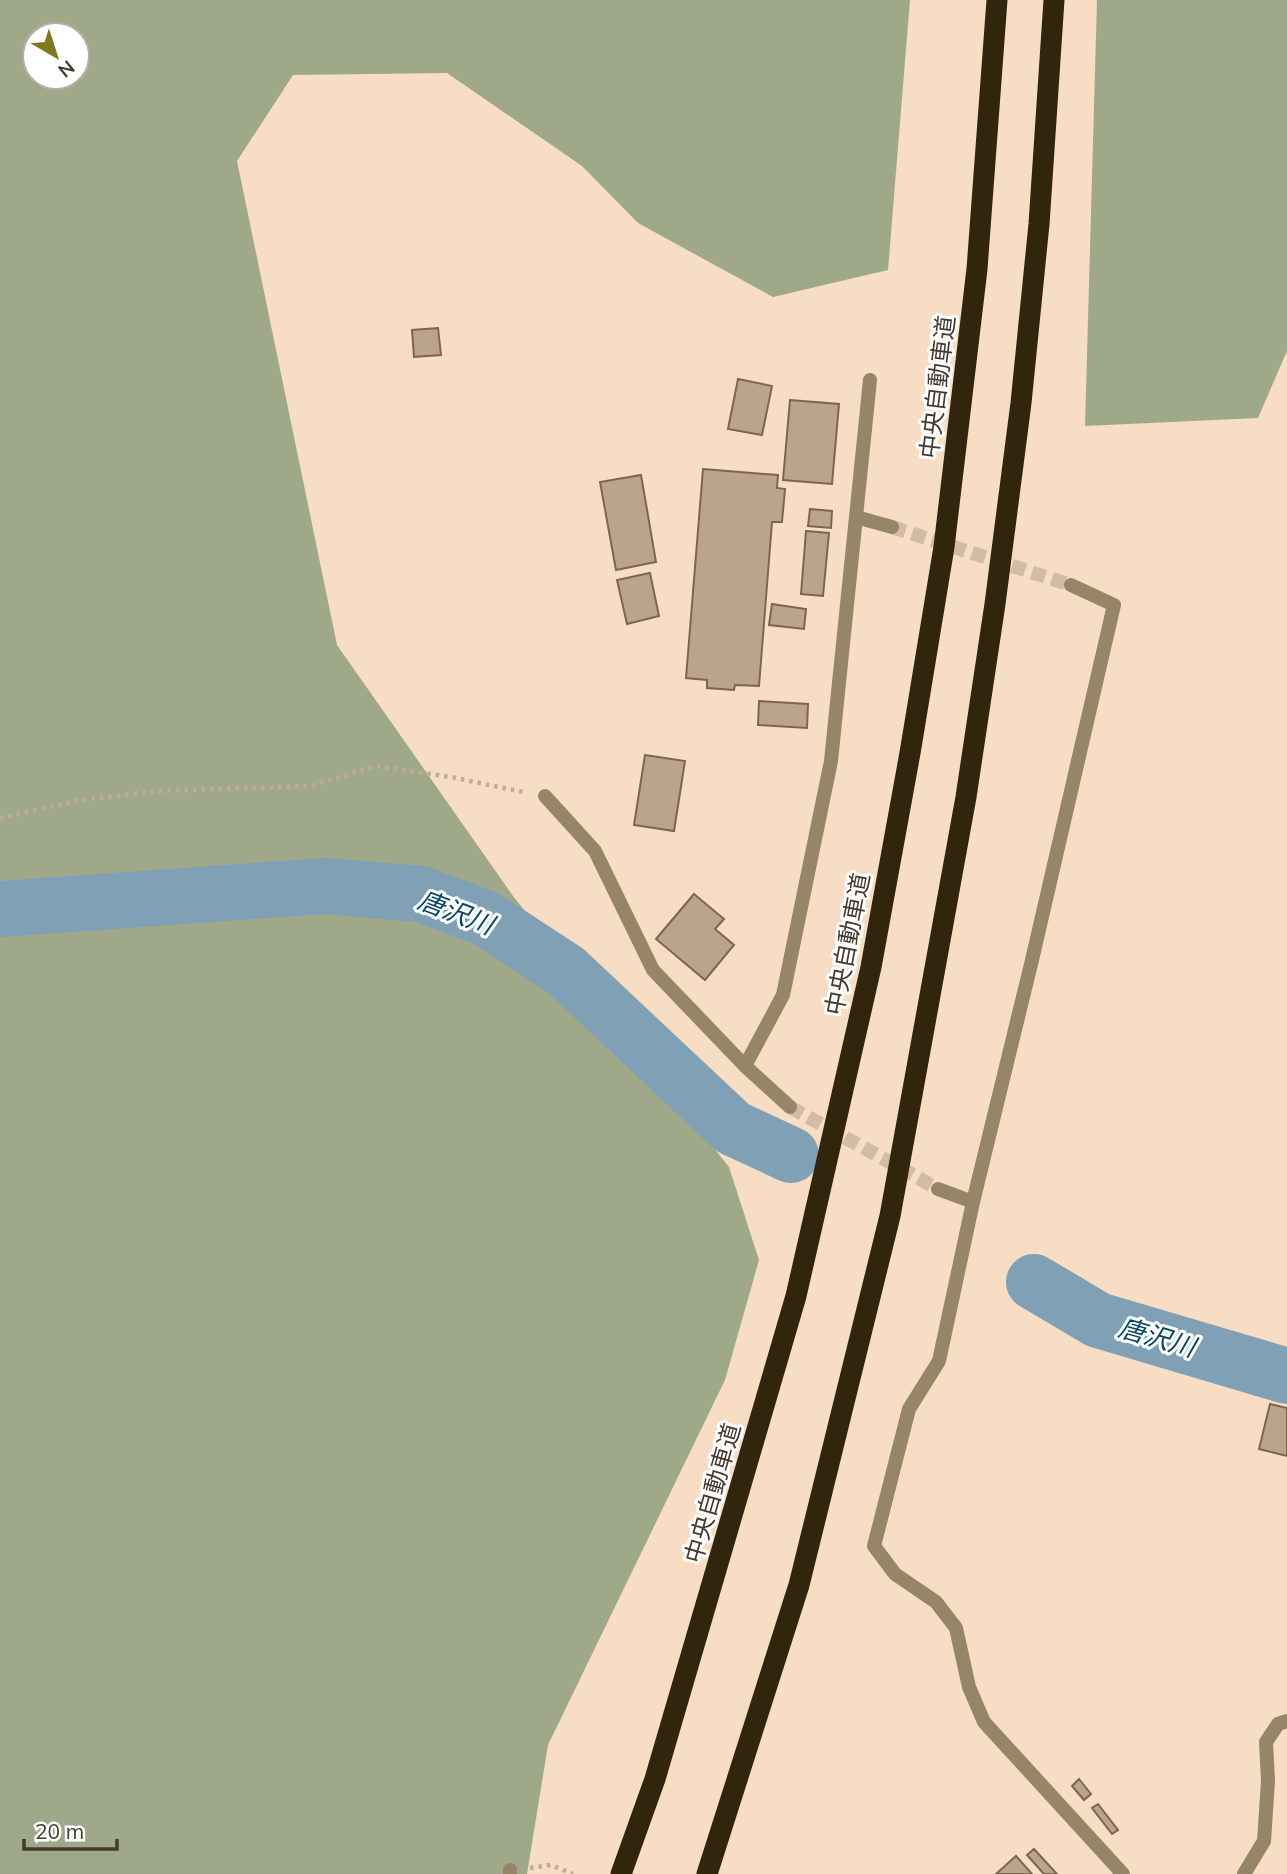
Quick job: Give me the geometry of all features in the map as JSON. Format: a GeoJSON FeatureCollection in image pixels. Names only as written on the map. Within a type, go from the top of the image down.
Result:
{"type":"FeatureCollection","features":[{"type":"Feature","properties":{"kind":"highway","name":"中央自動車道"},"geometry":{"type":"LineString","coordinates":[[621,1874],[655,1779],[796,1296],[871,967],[944,547],[977,269],[997,0]]}},
{"type":"Feature","properties":{"kind":"highway"},"geometry":{"type":"LineString","coordinates":[[707,1874],[799,1585],[890,1216],[965,797],[995,604],[1021,403],[1039,224],[1054,0]]}},
{"type":"Feature","properties":{"kind":"street"},"geometry":{"type":"LineString","coordinates":[[745,1066],[783,995],[829,774],[870,380]]}},
{"type":"Feature","properties":{"kind":"street"},"geometry":{"type":"LineString","coordinates":[[856,517],[892,527]]}},
{"type":"Feature","properties":{"kind":"street"},"geometry":{"type":"LineString","coordinates":[[1072,586],[1114,605],[973,1202],[939,1361],[909,1409],[874,1546],[895,1574],[936,1602],[956,1628],[969,1687],[984,1722],[1123,1874]]}},
{"type":"Feature","properties":{"kind":"street"},"geometry":{"type":"LineString","coordinates":[[545,796],[595,851],[653,970],[745,1066],[790,1107]]}},
{"type":"Feature","properties":{"kind":"street"},"geometry":{"type":"LineString","coordinates":[[938,1189],[973,1202]]}},
{"type":"Feature","properties":{"kind":"street"},"geometry":{"type":"LineString","coordinates":[[1244,1874],[1264,1841],[1268,1781],[1266,1742],[1278,1724],[1287,1721]]}},
{"type":"Feature","properties":{"kind":"path"},"geometry":{"type":"LineString","coordinates":[[0,818],[80,800],[146,793],[311,786],[375,766],[451,777],[545,796]]}},
{"type":"Feature","properties":{"kind":"path"},"geometry":{"type":"LineString","coordinates":[[551,1865],[573,1874]]}},
{"type":"Feature","properties":{"kind":"green space"},"geometry":{"type":"Polygon","coordinates":[[[0,0],[910,0],[888,270],[773,297],[638,223],[582,166],[447,73],[293,75],[237,161],[337,645],[513,896],[729,1167],[759,1260],[725,1380],[548,1745],[527,1874],[0,1874],[0,0]]]}},
{"type":"Feature","properties":{"kind":"green space"},"geometry":{"type":"Polygon","coordinates":[[[1097,0],[1287,0],[1287,351],[1258,418],[1085,426],[1097,0]]]}},
{"type":"Feature","properties":{"kind":"building"},"geometry":{"type":"Polygon","coordinates":[[[438,328],[441,355],[414,357],[412,330],[438,328]]]}},
{"type":"Feature","properties":{"kind":"building"},"geometry":{"type":"Polygon","coordinates":[[[738,379],[772,386],[762,435],[728,429],[738,379]]]}},
{"type":"Feature","properties":{"kind":"building"},"geometry":{"type":"Polygon","coordinates":[[[790,400],[839,404],[832,484],[783,480],[790,400]]]}},
{"type":"Feature","properties":{"kind":"building"},"geometry":{"type":"Polygon","coordinates":[[[703,469],[778,475],[777,488],[785,489],[782,522],[772,522],[759,686],[735,685],[734,690],[707,688],[707,680],[686,678],[703,469]]]}},
{"type":"Feature","properties":{"kind":"building"},"geometry":{"type":"Polygon","coordinates":[[[641,475],[656,562],[616,570],[600,482],[641,475]]]}},
{"type":"Feature","properties":{"kind":"building"},"geometry":{"type":"Polygon","coordinates":[[[810,509],[832,511],[831,528],[808,526],[810,509]]]}},
{"type":"Feature","properties":{"kind":"building"},"geometry":{"type":"Polygon","coordinates":[[[806,531],[829,533],[823,596],[801,594],[806,531]]]}},
{"type":"Feature","properties":{"kind":"building"},"geometry":{"type":"Polygon","coordinates":[[[650,573],[659,616],[627,624],[617,580],[650,573]]]}},
{"type":"Feature","properties":{"kind":"building"},"geometry":{"type":"Polygon","coordinates":[[[772,604],[806,609],[804,629],[769,625],[772,604]]]}},
{"type":"Feature","properties":{"kind":"building"},"geometry":{"type":"Polygon","coordinates":[[[759,701],[808,704],[807,728],[758,725],[759,701]]]}},
{"type":"Feature","properties":{"kind":"building"},"geometry":{"type":"Polygon","coordinates":[[[645,755],[685,761],[674,831],[634,825],[645,755]]]}},
{"type":"Feature","properties":{"kind":"building"},"geometry":{"type":"Polygon","coordinates":[[[694,894],[724,919],[715,929],[734,945],[705,980],[656,939],[694,894]]]}},
{"type":"Feature","properties":{"kind":"building"},"geometry":{"type":"Polygon","coordinates":[[[1270,1404],[1287,1408],[1287,1456],[1259,1449],[1270,1404]]]}},
{"type":"Feature","properties":{"kind":"building"},"geometry":{"type":"Polygon","coordinates":[[[1079,1779],[1091,1794],[1084,1800],[1072,1786],[1079,1779]]]}},
{"type":"Feature","properties":{"kind":"building"},"geometry":{"type":"Polygon","coordinates":[[[1098,1804],[1118,1830],[1112,1834],[1092,1808],[1098,1804]]]}},
{"type":"Feature","properties":{"kind":"building"},"geometry":{"type":"Polygon","coordinates":[[[1034,1849],[1057,1874],[1044,1874],[1027,1855],[1034,1849]]]}},
{"type":"Feature","properties":{"kind":"building"},"geometry":{"type":"Polygon","coordinates":[[[1016,1856],[1032,1874],[996,1874],[1016,1856]]]}},
{"type":"Feature","properties":{"kind":"waterway","name":"唐沢川"},"geometry":{"type":"LineString","coordinates":[[0,909],[325,886],[421,894],[485,918],[566,971],[733,1128],[791,1155]]}},
{"type":"Feature","properties":{"kind":"waterway","name":"唐沢川"},"geometry":{"type":"LineString","coordinates":[[1034,1282],[1098,1320],[1287,1376]]}},
{"type":"Feature","properties":{"kind":"tunnel"},"geometry":{"type":"LineString","coordinates":[[892,527],[1071,585]]}},
{"type":"Feature","properties":{"kind":"tunnel"},"geometry":{"type":"LineString","coordinates":[[790,1107],[938,1189]]}}]}
